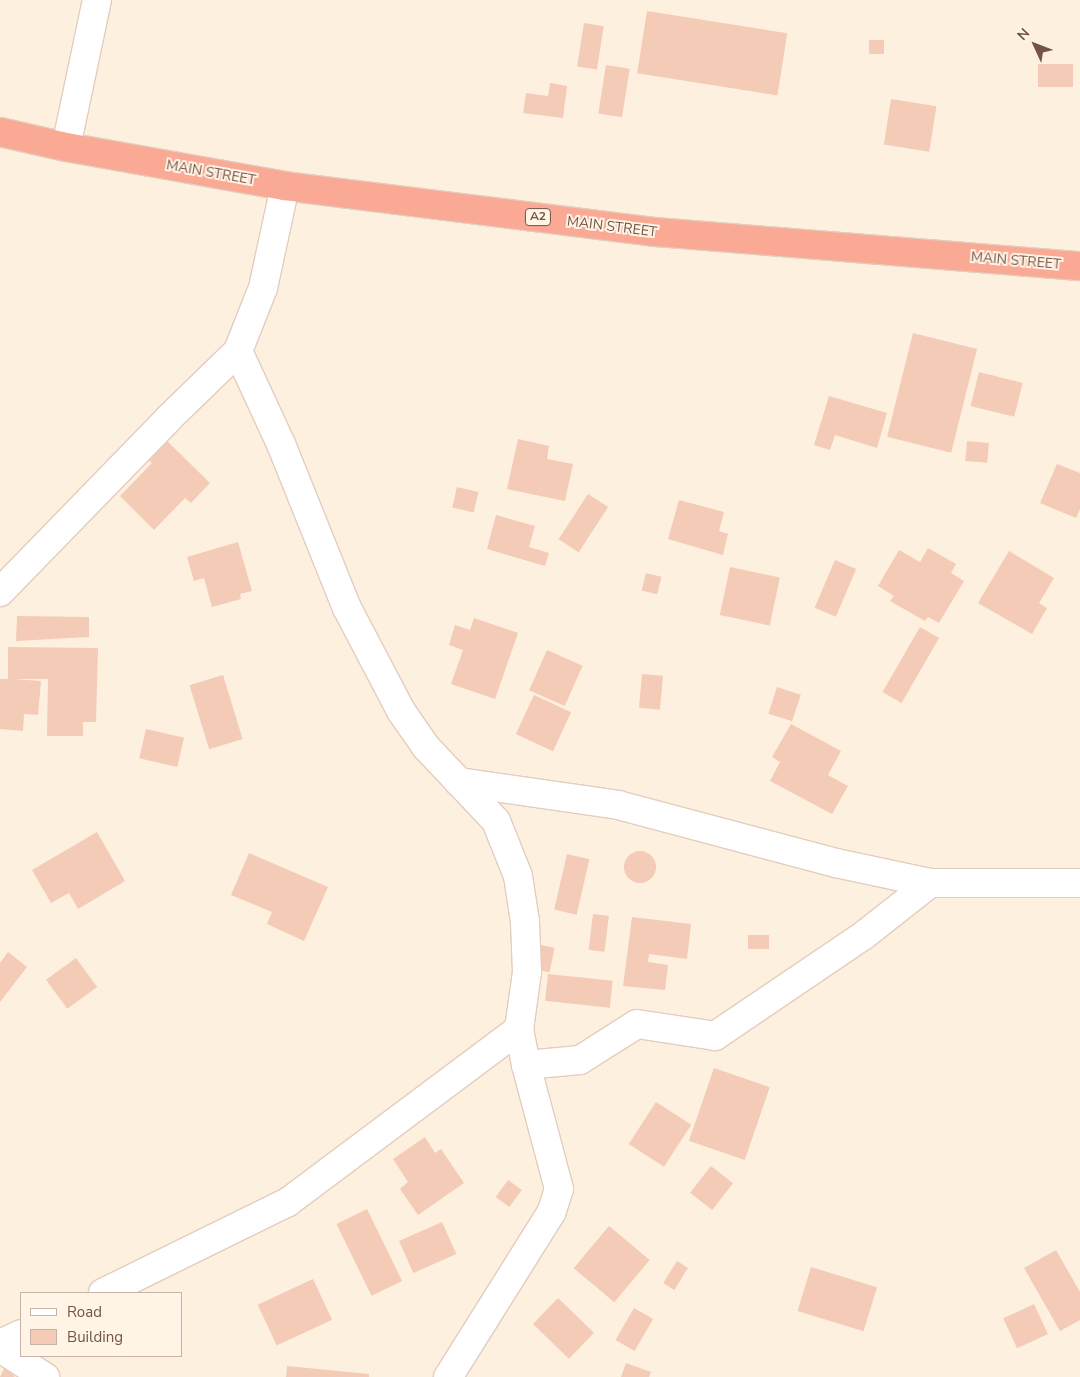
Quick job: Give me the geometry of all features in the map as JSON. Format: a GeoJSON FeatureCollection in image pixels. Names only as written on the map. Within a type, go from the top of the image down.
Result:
{"type":"FeatureCollection","features":[{"type":"Feature","properties":{"kind":"highway","name":"MAIN STREET"},"geometry":{"type":"LineString","coordinates":[[0,132],[66,148],[285,186],[656,232],[1080,266]]}},
{"type":"Feature","properties":{"kind":"street"},"geometry":{"type":"LineString","coordinates":[[66,148],[97,0]]}},
{"type":"Feature","properties":{"kind":"street"},"geometry":{"type":"LineString","coordinates":[[0,592],[238,351],[263,288],[285,186]]}},
{"type":"Feature","properties":{"kind":"street"},"geometry":{"type":"LineString","coordinates":[[238,351],[281,444],[352,616],[400,711],[426,747],[496,821],[518,876],[525,922],[527,972],[519,1029],[526,1065],[559,1188],[551,1214],[448,1377]]}},
{"type":"Feature","properties":{"kind":"street"},"geometry":{"type":"LineString","coordinates":[[459,782],[618,805],[836,863],[930,883],[1080,883]]}},
{"type":"Feature","properties":{"kind":"street"},"geometry":{"type":"LineString","coordinates":[[526,1065],[580,1060],[637,1024],[715,1036],[864,935],[930,883]]}},
{"type":"Feature","properties":{"kind":"street"},"geometry":{"type":"LineString","coordinates":[[105,1292],[288,1202],[519,1029]]}},
{"type":"Feature","properties":{"kind":"street"},"geometry":{"type":"LineString","coordinates":[[0,1344],[20,1334]]}},
{"type":"Feature","properties":{"kind":"street"},"geometry":{"type":"LineString","coordinates":[[0,1348],[45,1377]]}},
{"type":"Feature","properties":{"kind":"building"},"geometry":{"type":"Polygon","coordinates":[[[647,11],[787,33],[777,95],[637,73],[647,11]]]}},
{"type":"Feature","properties":{"kind":"building"},"geometry":{"type":"Polygon","coordinates":[[[584,23],[604,26],[597,70],[577,66],[584,23]]]}},
{"type":"Feature","properties":{"kind":"building"},"geometry":{"type":"Polygon","coordinates":[[[869,40],[884,40],[884,54],[869,54],[869,40]]]}},
{"type":"Feature","properties":{"kind":"building"},"geometry":{"type":"Polygon","coordinates":[[[1038,64],[1073,64],[1073,87],[1038,87],[1038,64]]]}},
{"type":"Feature","properties":{"kind":"building"},"geometry":{"type":"Polygon","coordinates":[[[606,65],[630,69],[622,117],[598,113],[606,65]]]}},
{"type":"Feature","properties":{"kind":"building"},"geometry":{"type":"Polygon","coordinates":[[[550,83],[567,86],[563,118],[523,113],[526,93],[548,96],[550,83]]]}},
{"type":"Feature","properties":{"kind":"building"},"geometry":{"type":"Polygon","coordinates":[[[891,99],[936,106],[929,152],[884,144],[891,99]]]}},
{"type":"Feature","properties":{"kind":"building"},"geometry":{"type":"Polygon","coordinates":[[[913,333],[977,349],[951,453],[887,437],[913,333]]]}},
{"type":"Feature","properties":{"kind":"building"},"geometry":{"type":"Polygon","coordinates":[[[979,372],[1023,383],[1014,417],[971,406],[979,372]]]}},
{"type":"Feature","properties":{"kind":"building"},"geometry":{"type":"Polygon","coordinates":[[[829,396],[887,413],[877,448],[835,435],[830,450],[814,445],[829,396]]]}},
{"type":"Feature","properties":{"kind":"building"},"geometry":{"type":"Polygon","coordinates":[[[163,437],[210,483],[191,503],[185,498],[154,530],[120,496],[152,463],[145,456],[163,437]]]}},
{"type":"Feature","properties":{"kind":"building"},"geometry":{"type":"Polygon","coordinates":[[[518,439],[549,446],[547,459],[573,464],[565,501],[507,489],[518,439]]]}},
{"type":"Feature","properties":{"kind":"building"},"geometry":{"type":"Polygon","coordinates":[[[967,441],[989,443],[987,463],[965,461],[967,441]]]}},
{"type":"Feature","properties":{"kind":"building"},"geometry":{"type":"Polygon","coordinates":[[[1057,464],[1080,473],[1080,509],[1076,518],[1040,503],[1057,464]]]}},
{"type":"Feature","properties":{"kind":"building"},"geometry":{"type":"Polygon","coordinates":[[[457,487],[478,492],[474,512],[452,507],[457,487]]]}},
{"type":"Feature","properties":{"kind":"building"},"geometry":{"type":"Polygon","coordinates":[[[588,494],[608,507],[579,552],[559,539],[588,494]]]}},
{"type":"Feature","properties":{"kind":"building"},"geometry":{"type":"Polygon","coordinates":[[[679,500],[724,512],[719,531],[728,534],[723,555],[668,539],[679,500]]]}},
{"type":"Feature","properties":{"kind":"building"},"geometry":{"type":"Polygon","coordinates":[[[496,515],[535,526],[529,547],[549,553],[545,566],[487,549],[496,515]]]}},
{"type":"Feature","properties":{"kind":"building"},"geometry":{"type":"Polygon","coordinates":[[[238,542],[252,591],[240,594],[241,599],[212,607],[204,578],[194,581],[187,557],[238,542]]]}},
{"type":"Feature","properties":{"kind":"building"},"geometry":{"type":"Polygon","coordinates":[[[928,548],[956,564],[951,573],[964,581],[939,623],[928,617],[925,621],[890,601],[894,596],[878,586],[899,550],[920,562],[928,548]]]}},
{"type":"Feature","properties":{"kind":"building"},"geometry":{"type":"Polygon","coordinates":[[[1009,551],[1054,578],[1039,603],[1047,608],[1032,634],[978,603],[1009,551]]]}},
{"type":"Feature","properties":{"kind":"building"},"geometry":{"type":"Polygon","coordinates":[[[835,560],[856,569],[836,617],[815,608],[835,560]]]}},
{"type":"Feature","properties":{"kind":"building"},"geometry":{"type":"Polygon","coordinates":[[[730,567],[780,578],[770,626],[720,615],[730,567]]]}},
{"type":"Feature","properties":{"kind":"building"},"geometry":{"type":"Polygon","coordinates":[[[646,573],[662,577],[657,594],[642,590],[646,573]]]}},
{"type":"Feature","properties":{"kind":"building"},"geometry":{"type":"Polygon","coordinates":[[[17,616],[89,617],[89,637],[16,641],[17,616]]]}},
{"type":"Feature","properties":{"kind":"building"},"geometry":{"type":"Polygon","coordinates":[[[474,618],[518,633],[495,699],[451,684],[463,650],[449,645],[455,625],[470,630],[474,618]]]}},
{"type":"Feature","properties":{"kind":"building"},"geometry":{"type":"Polygon","coordinates":[[[920,627],[939,638],[902,703],[882,692],[920,627]]]}},
{"type":"Feature","properties":{"kind":"building"},"geometry":{"type":"Polygon","coordinates":[[[8,647],[98,648],[96,722],[83,722],[83,736],[47,736],[48,679],[13,679],[41,681],[38,715],[24,714],[23,731],[0,729],[0,679],[8,679],[8,647]]]}},
{"type":"Feature","properties":{"kind":"building"},"geometry":{"type":"Polygon","coordinates":[[[547,650],[583,666],[565,706],[529,690],[547,650]]]}},
{"type":"Feature","properties":{"kind":"building"},"geometry":{"type":"Polygon","coordinates":[[[642,674],[663,676],[660,710],[639,708],[642,674]]]}},
{"type":"Feature","properties":{"kind":"building"},"geometry":{"type":"Polygon","coordinates":[[[223,675],[243,739],[209,749],[190,685],[223,675]]]}},
{"type":"Feature","properties":{"kind":"building"},"geometry":{"type":"Polygon","coordinates":[[[777,687],[801,695],[792,721],[768,714],[777,687]]]}},
{"type":"Feature","properties":{"kind":"building"},"geometry":{"type":"Polygon","coordinates":[[[534,695],[571,712],[553,751],[516,734],[534,695]]]}},
{"type":"Feature","properties":{"kind":"building"},"geometry":{"type":"Polygon","coordinates":[[[791,724],[841,751],[828,775],[848,786],[832,814],[770,781],[780,762],[772,757],[791,724]]]}},
{"type":"Feature","properties":{"kind":"building"},"geometry":{"type":"Polygon","coordinates":[[[146,729],[184,738],[177,767],[139,758],[146,729]]]}},
{"type":"Feature","properties":{"kind":"building"},"geometry":{"type":"Polygon","coordinates":[[[97,832],[125,881],[78,909],[69,893],[51,903],[32,870],[97,832]]]}},
{"type":"Feature","properties":{"kind":"building"},"geometry":{"type":"Polygon","coordinates":[[[640,851],[651,856],[656,867],[651,878],[640,883],[629,878],[624,867],[629,856],[640,851]]]}},
{"type":"Feature","properties":{"kind":"building"},"geometry":{"type":"Polygon","coordinates":[[[249,853],[328,887],[304,941],[267,924],[272,912],[231,895],[249,853]]]}},
{"type":"Feature","properties":{"kind":"building"},"geometry":{"type":"Polygon","coordinates":[[[567,854],[589,859],[577,915],[554,910],[567,854]]]}},
{"type":"Feature","properties":{"kind":"building"},"geometry":{"type":"Polygon","coordinates":[[[593,914],[609,916],[604,952],[589,950],[593,914]]]}},
{"type":"Feature","properties":{"kind":"building"},"geometry":{"type":"Polygon","coordinates":[[[632,917],[691,924],[687,959],[649,954],[648,962],[668,965],[665,990],[623,986],[632,917]]]}},
{"type":"Feature","properties":{"kind":"building"},"geometry":{"type":"Polygon","coordinates":[[[748,935],[769,935],[769,949],[748,949],[748,935]]]}},
{"type":"Feature","properties":{"kind":"building"},"geometry":{"type":"Polygon","coordinates":[[[541,945],[555,948],[549,972],[536,969],[541,945]]]}},
{"type":"Feature","properties":{"kind":"building"},"geometry":{"type":"Polygon","coordinates":[[[8,952],[27,967],[0,1002],[0,963],[8,952]]]}},
{"type":"Feature","properties":{"kind":"building"},"geometry":{"type":"Polygon","coordinates":[[[76,958],[97,987],[67,1009],[46,980],[76,958]]]}},
{"type":"Feature","properties":{"kind":"building"},"geometry":{"type":"Polygon","coordinates":[[[548,974],[613,981],[610,1008],[545,1001],[548,974]]]}},
{"type":"Feature","properties":{"kind":"building"},"geometry":{"type":"Polygon","coordinates":[[[714,1068],[770,1087],[745,1160],[689,1141],[714,1068]]]}},
{"type":"Feature","properties":{"kind":"building"},"geometry":{"type":"Polygon","coordinates":[[[656,1102],[691,1125],[664,1167],[629,1144],[656,1102]]]}},
{"type":"Feature","properties":{"kind":"building"},"geometry":{"type":"Polygon","coordinates":[[[425,1137],[435,1153],[441,1149],[464,1183],[418,1215],[400,1189],[408,1182],[393,1159],[425,1137]]]}},
{"type":"Feature","properties":{"kind":"building"},"geometry":{"type":"Polygon","coordinates":[[[711,1166],[733,1183],[712,1210],[690,1193],[711,1166]]]}},
{"type":"Feature","properties":{"kind":"building"},"geometry":{"type":"Polygon","coordinates":[[[508,1180],[522,1190],[509,1207],[496,1197],[508,1180]]]}},
{"type":"Feature","properties":{"kind":"building"},"geometry":{"type":"Polygon","coordinates":[[[367,1209],[402,1281],[372,1296],[336,1224],[367,1209]]]}},
{"type":"Feature","properties":{"kind":"building"},"geometry":{"type":"Polygon","coordinates":[[[442,1222],[456,1254],[413,1273],[399,1241],[442,1222]]]}},
{"type":"Feature","properties":{"kind":"building"},"geometry":{"type":"Polygon","coordinates":[[[609,1226],[650,1260],[614,1302],[574,1268],[609,1226]]]}},
{"type":"Feature","properties":{"kind":"building"},"geometry":{"type":"Polygon","coordinates":[[[1056,1250],[1080,1292],[1080,1320],[1060,1331],[1024,1268],[1056,1250]]]}},
{"type":"Feature","properties":{"kind":"building"},"geometry":{"type":"Polygon","coordinates":[[[677,1261],[688,1268],[674,1290],[663,1283],[677,1261]]]}},
{"type":"Feature","properties":{"kind":"building"},"geometry":{"type":"Polygon","coordinates":[[[811,1267],[877,1287],[864,1331],[798,1311],[811,1267]]]}},
{"type":"Feature","properties":{"kind":"building"},"geometry":{"type":"Polygon","coordinates":[[[313,1279],[332,1320],[277,1346],[258,1305],[313,1279]]]}},
{"type":"Feature","properties":{"kind":"building"},"geometry":{"type":"Polygon","coordinates":[[[558,1298],[594,1333],[569,1359],[533,1324],[558,1298]]]}},
{"type":"Feature","properties":{"kind":"building"},"geometry":{"type":"Polygon","coordinates":[[[1034,1304],[1048,1334],[1017,1348],[1003,1318],[1034,1304]]]}},
{"type":"Feature","properties":{"kind":"building"},"geometry":{"type":"Polygon","coordinates":[[[634,1308],[653,1319],[635,1351],[616,1340],[634,1308]]]}},
{"type":"Feature","properties":{"kind":"building"},"geometry":{"type":"Polygon","coordinates":[[[626,1363],[651,1372],[649,1377],[621,1377],[626,1363]]]}},
{"type":"Feature","properties":{"kind":"building"},"geometry":{"type":"Polygon","coordinates":[[[287,1366],[369,1374],[369,1377],[286,1377],[287,1366]]]}},
{"type":"Feature","properties":{"kind":"building"},"geometry":{"type":"Polygon","coordinates":[[[5,1367],[15,1377],[0,1377],[5,1367]]]}}]}
